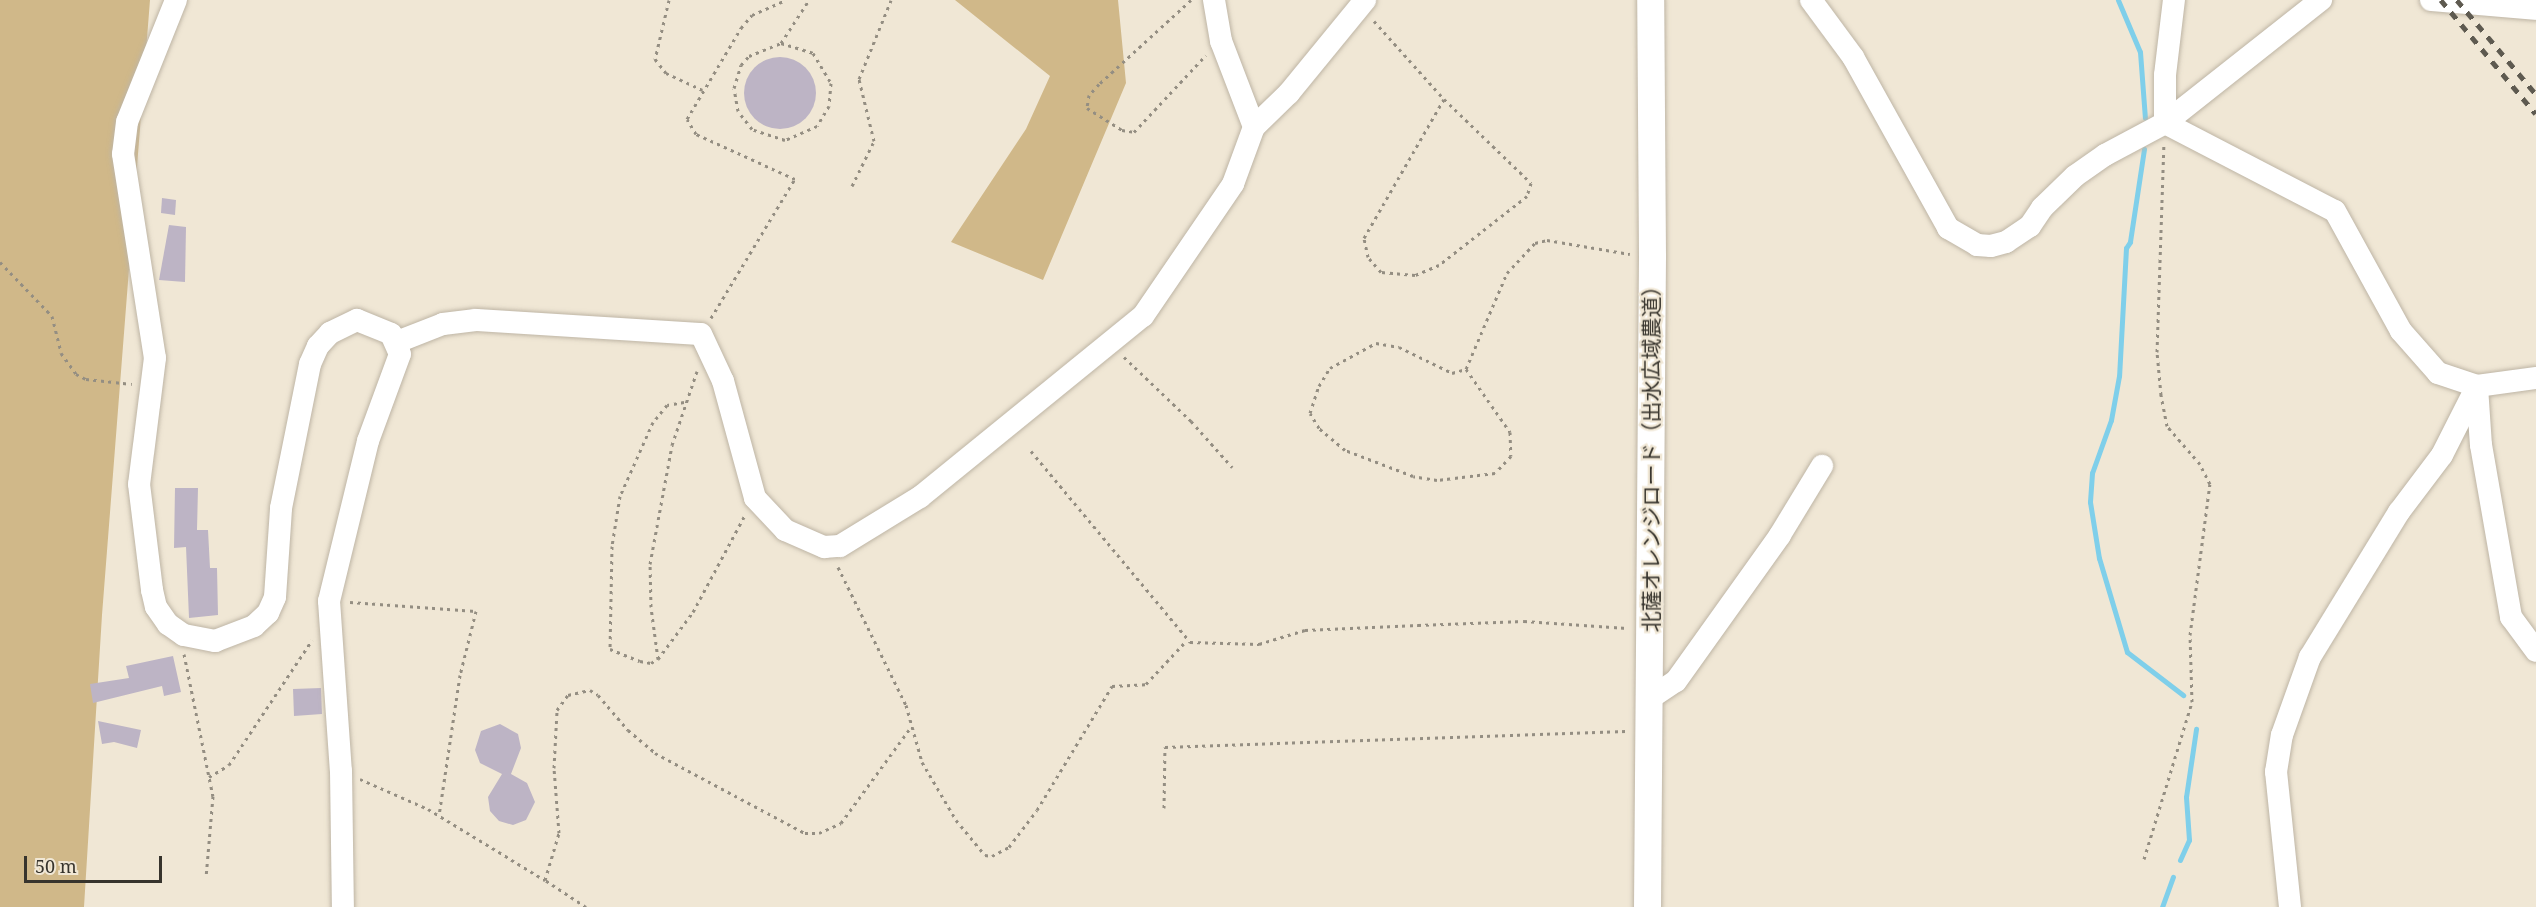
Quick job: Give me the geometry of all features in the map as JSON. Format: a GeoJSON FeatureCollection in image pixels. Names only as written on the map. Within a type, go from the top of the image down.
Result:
{"type":"FeatureCollection","features":[{"type":"Feature","properties":{"kind":"street"},"geometry":{"type":"LineString","coordinates":[[176,0],[127,122],[123,154],[155,358],[154,387],[139,484],[150,578],[156,607],[168,624],[184,635],[215,641],[236,635],[254,626],[272,605],[281,508],[318,346],[330,333],[357,320],[379,326],[397,342],[400,354],[368,441],[329,611],[341,771],[344,907]]}},
{"type":"Feature","properties":{"kind":"street"},"geometry":{"type":"LineString","coordinates":[[1214,0],[1221,41],[1254,127]]}},
{"type":"Feature","properties":{"kind":"street","name":"北薩オレンジロード（出水広域農道）"},"geometry":{"type":"LineString","coordinates":[[1647,907],[1652,255],[1650,0]]}},
{"type":"Feature","properties":{"kind":"street"},"geometry":{"type":"LineString","coordinates":[[1811,0],[1853,57],[1932,203],[1948,228],[1977,245],[2006,242],[2030,226],[2042,208],[2075,176],[2105,155],[2165,123],[2321,0]]}},
{"type":"Feature","properties":{"kind":"street"},"geometry":{"type":"LineString","coordinates":[[2165,123],[2165,75],[2174,0]]}},
{"type":"Feature","properties":{"kind":"street"},"geometry":{"type":"LineString","coordinates":[[2431,0],[2536,9]]}},
{"type":"Feature","properties":{"kind":"street"},"geometry":{"type":"LineString","coordinates":[[397,342],[443,324],[476,320],[706,342],[755,498],[785,530],[830,546],[851,540],[920,497],[1112,344],[1143,316],[1200,238],[1233,184],[1254,127],[1288,93],[1363,3]]}},
{"type":"Feature","properties":{"kind":"street"},"geometry":{"type":"LineString","coordinates":[[2165,123],[2335,211],[2401,331],[2438,373],[2477,386],[2536,378]]}},
{"type":"Feature","properties":{"kind":"street"},"geometry":{"type":"LineString","coordinates":[[2477,386],[2481,445],[2511,617],[2536,651]]}},
{"type":"Feature","properties":{"kind":"street"},"geometry":{"type":"LineString","coordinates":[[2290,907],[2276,772],[2282,735],[2310,657],[2399,512],[2442,455],[2477,386]]}},
{"type":"Feature","properties":{"kind":"street"},"geometry":{"type":"LineString","coordinates":[[1649,699],[1676,681],[1780,535],[1822,466]]}},
{"type":"Feature","properties":{"kind":"path"},"geometry":{"type":"LineString","coordinates":[[669,0],[655,59],[666,73],[702,90]]}},
{"type":"Feature","properties":{"kind":"path"},"geometry":{"type":"LineString","coordinates":[[658,659],[651,607],[650,564],[684,402],[706,342],[795,179],[696,134],[687,119],[702,90],[752,15],[784,0]]}},
{"type":"Feature","properties":{"kind":"path"},"geometry":{"type":"LineString","coordinates":[[781,43],[813,53],[831,83],[829,106],[817,126],[785,140],[752,129],[738,111],[734,88],[741,65],[749,56],[781,43],[809,0]]}},
{"type":"Feature","properties":{"kind":"path"},"geometry":{"type":"LineString","coordinates":[[852,186],[874,141],[859,79],[891,0]]}},
{"type":"Feature","properties":{"kind":"path"},"geometry":{"type":"LineString","coordinates":[[1191,0],[1099,84],[1089,95],[1087,108],[1122,130],[1134,132],[1182,77],[1221,41]]}},
{"type":"Feature","properties":{"kind":"path"},"geometry":{"type":"LineString","coordinates":[[1363,3],[1444,99],[1530,181],[1531,193],[1438,265],[1415,275],[1380,272],[1368,257],[1364,238],[1444,99]]}},
{"type":"Feature","properties":{"kind":"path"},"geometry":{"type":"LineString","coordinates":[[2144,859],[2192,702],[2190,635],[2210,484],[2204,470],[2167,426],[2161,395],[2157,352],[2165,123]]}},
{"type":"Feature","properties":{"kind":"path"},"geometry":{"type":"LineString","coordinates":[[1466,369],[1507,273],[1535,243],[1547,240],[1652,255]]}},
{"type":"Feature","properties":{"kind":"path"},"geometry":{"type":"LineString","coordinates":[[0,262],[52,316],[61,353],[76,374],[86,379],[154,387]]}},
{"type":"Feature","properties":{"kind":"path"},"geometry":{"type":"LineString","coordinates":[[1376,343],[1399,347],[1452,373],[1466,369],[1510,432],[1511,456],[1495,473],[1437,480],[1413,476],[1345,450],[1318,428],[1310,413],[1319,386],[1330,368],[1376,343]]}},
{"type":"Feature","properties":{"kind":"path"},"geometry":{"type":"LineString","coordinates":[[1112,344],[1191,421],[1232,467]]}},
{"type":"Feature","properties":{"kind":"path"},"geometry":{"type":"LineString","coordinates":[[684,402],[667,405],[653,422],[620,496],[612,546],[610,649],[640,661],[651,663],[658,659],[693,612],[755,498]]}},
{"type":"Feature","properties":{"kind":"path"},"geometry":{"type":"LineString","coordinates":[[1031,452],[1187,640],[1259,644],[1305,630],[1524,621],[1650,629]]}},
{"type":"Feature","properties":{"kind":"path"},"geometry":{"type":"LineString","coordinates":[[830,546],[856,610],[906,705],[922,762],[944,802],[970,839],[985,855],[992,856],[1009,847],[1037,810],[1112,686],[1146,684],[1187,640]]}},
{"type":"Feature","properties":{"kind":"path"},"geometry":{"type":"LineString","coordinates":[[209,777],[230,765],[329,611],[476,611],[460,675],[439,815]]}},
{"type":"Feature","properties":{"kind":"path"},"geometry":{"type":"LineString","coordinates":[[184,635],[190,694],[209,777],[213,815],[206,877]]}},
{"type":"Feature","properties":{"kind":"path"},"geometry":{"type":"LineString","coordinates":[[545,880],[559,833],[554,768],[557,710],[568,695],[590,690],[598,695],[628,730],[655,753],[805,832],[819,832],[841,823],[911,727]]}},
{"type":"Feature","properties":{"kind":"path"},"geometry":{"type":"LineString","coordinates":[[1164,808],[1165,747],[1252,741],[1649,730]]}},
{"type":"Feature","properties":{"kind":"path"},"geometry":{"type":"LineString","coordinates":[[341,771],[439,815],[586,907]]}},
{"type":"Feature","properties":{"kind":"shaded area"},"geometry":{"type":"Polygon","coordinates":[[[0,0],[150,0],[102,615],[84,907],[0,907],[0,0]]]}},
{"type":"Feature","properties":{"kind":"shaded area"},"geometry":{"type":"Polygon","coordinates":[[[955,0],[1118,0],[1126,83],[1043,280],[951,242],[1026,129],[1050,76],[955,0]]]}},
{"type":"Feature","properties":{"kind":"building"},"geometry":{"type":"Polygon","coordinates":[[[780,57],[800,63],[810,73],[816,93],[810,113],[800,123],[780,129],[760,123],[750,113],[744,93],[750,73],[760,63],[780,57]]]}},
{"type":"Feature","properties":{"kind":"building"},"geometry":{"type":"Polygon","coordinates":[[[162,198],[176,200],[175,215],[161,213],[162,198]]]}},
{"type":"Feature","properties":{"kind":"building"},"geometry":{"type":"Polygon","coordinates":[[[169,225],[186,227],[185,282],[159,280],[169,225]]]}},
{"type":"Feature","properties":{"kind":"building"},"geometry":{"type":"Polygon","coordinates":[[[175,488],[198,488],[197,530],[208,530],[210,568],[217,568],[218,615],[189,618],[186,547],[174,548],[175,488]]]}},
{"type":"Feature","properties":{"kind":"building"},"geometry":{"type":"Polygon","coordinates":[[[173,656],[181,692],[164,696],[162,686],[93,703],[90,684],[129,678],[126,666],[173,656]]]}},
{"type":"Feature","properties":{"kind":"building"},"geometry":{"type":"Polygon","coordinates":[[[321,688],[322,714],[294,716],[293,689],[321,688]]]}},
{"type":"Feature","properties":{"kind":"building"},"geometry":{"type":"Polygon","coordinates":[[[98,721],[141,730],[137,748],[114,742],[102,744],[98,721]]]}},
{"type":"Feature","properties":{"kind":"building"},"geometry":{"type":"Polygon","coordinates":[[[500,724],[518,734],[521,748],[511,774],[527,783],[535,802],[526,820],[513,825],[499,821],[490,811],[488,797],[502,774],[480,763],[475,750],[481,731],[500,724]]]}},
{"type":"Feature","properties":{"kind":"waterway"},"geometry":{"type":"LineString","coordinates":[[2118,0],[2140,52],[2145,118]]}},
{"type":"Feature","properties":{"kind":"waterway"},"geometry":{"type":"LineString","coordinates":[[2144,149],[2130,242],[2126,248],[2119,376],[2111,420],[2092,473],[2090,502],[2099,558],[2127,652],[2183,695]]}},
{"type":"Feature","properties":{"kind":"waterway"},"geometry":{"type":"LineString","coordinates":[[2180,860],[2189,840],[2186,797],[2196,729]]}},
{"type":"Feature","properties":{"kind":"waterway"},"geometry":{"type":"LineString","coordinates":[[2162,907],[2173,877]]}},
{"type":"Feature","properties":{"kind":"railway"},"geometry":{"type":"LineString","coordinates":[[2441,0],[2536,114]]}},
{"type":"Feature","properties":{"kind":"railway"},"geometry":{"type":"LineString","coordinates":[[2457,0],[2536,94]]}}]}
